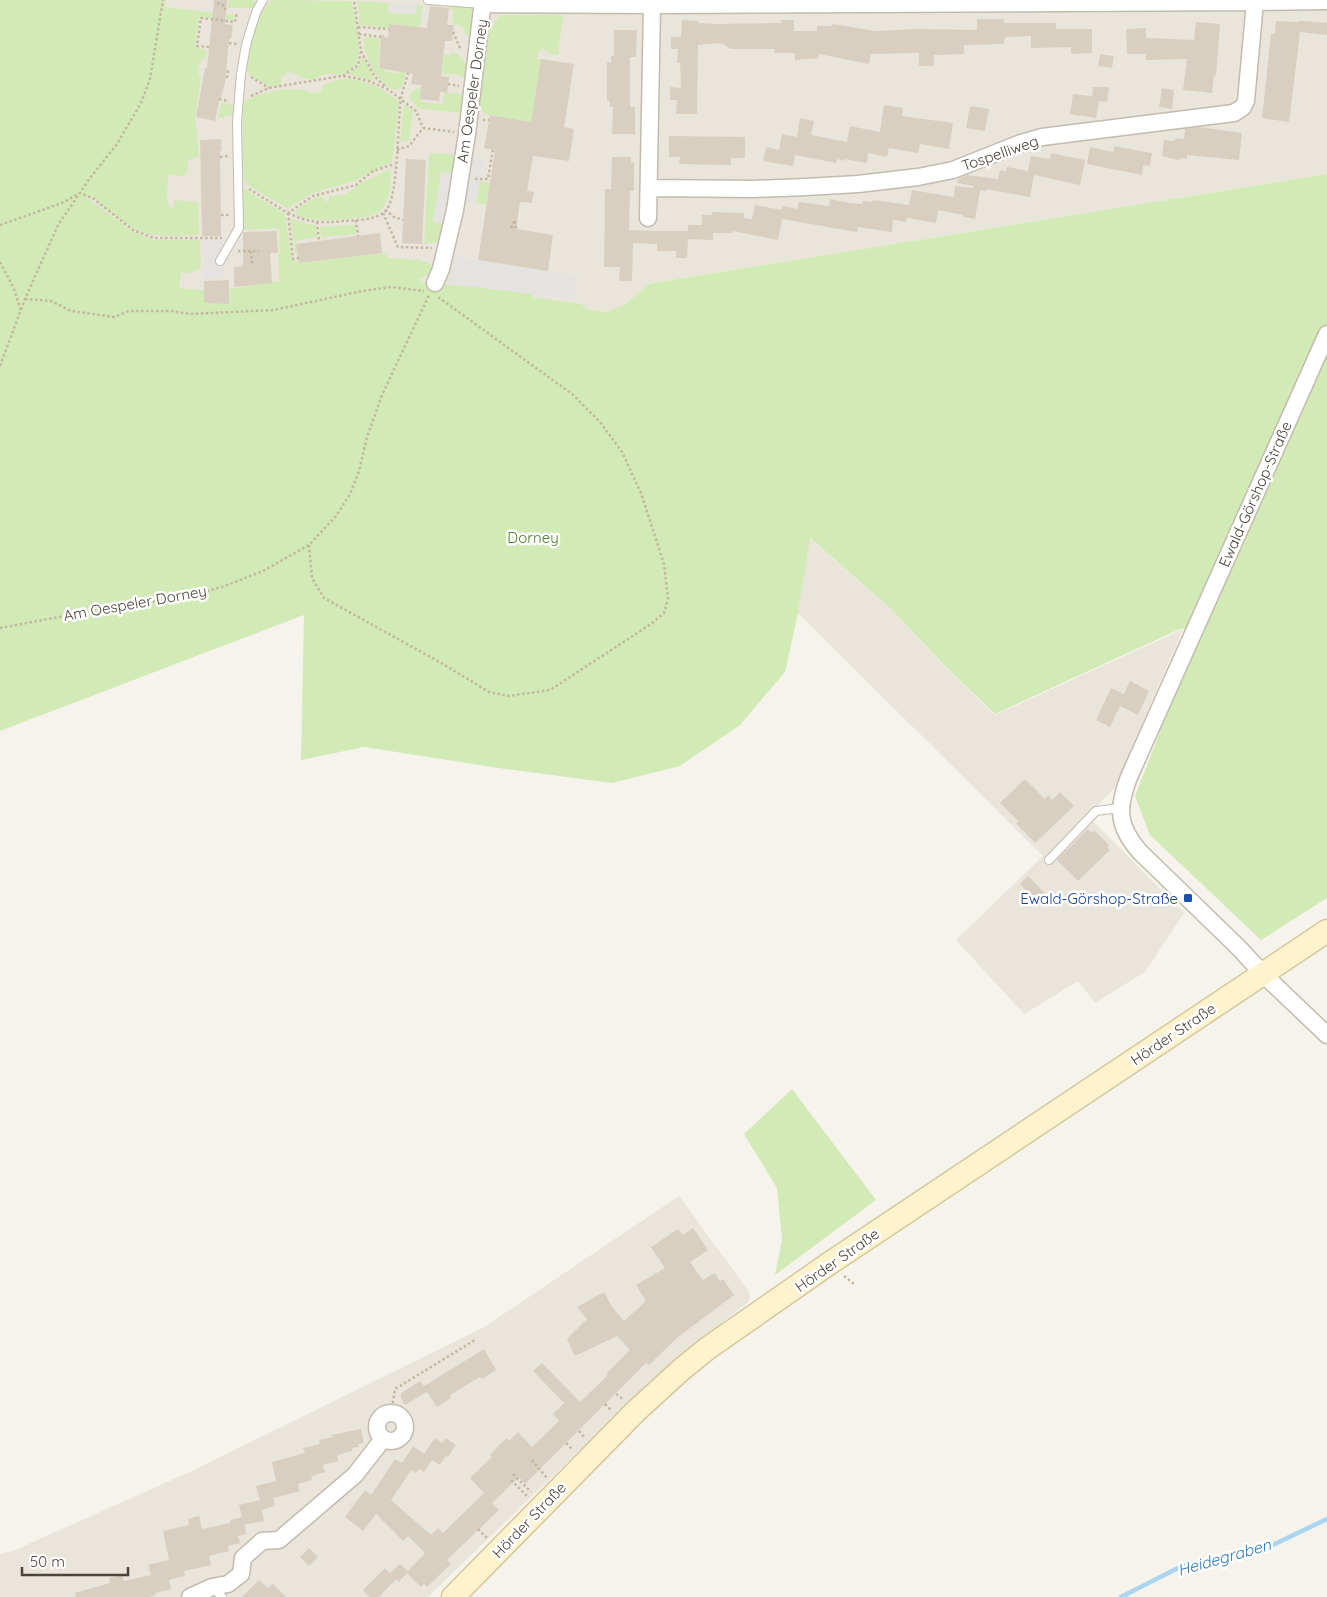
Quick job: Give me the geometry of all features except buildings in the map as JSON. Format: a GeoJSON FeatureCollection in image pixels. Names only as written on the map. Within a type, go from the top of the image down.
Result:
{"type":"FeatureCollection","features":[{"type":"Feature","properties":{"kind":"main road","name":"Hörder Straße"},"geometry":{"type":"LineString","coordinates":[[453,1597],[629,1418],[663,1385],[702,1353],[835,1260],[1327,932]]}},
{"type":"Feature","properties":{"kind":"street","name":"Am Oespeler Dorney"},"geometry":{"type":"LineString","coordinates":[[433,288],[441,269],[455,210],[467,134],[483,2],[652,5],[708,2],[1327,1]]}},
{"type":"Feature","properties":{"kind":"street","name":"Tospelliweg"},"geometry":{"type":"LineString","coordinates":[[649,188],[753,189],[882,182],[948,171],[1021,143],[1042,137],[1237,112],[1246,101],[1255,2]]}},
{"type":"Feature","properties":{"kind":"street"},"geometry":{"type":"LineString","coordinates":[[648,218],[652,5]]}},
{"type":"Feature","properties":{"kind":"street","name":"Ewald-Görshop-Straße"},"geometry":{"type":"LineString","coordinates":[[1327,334],[1129,777],[1120,808],[1123,829],[1132,843],[1327,1035]]}},
{"type":"Feature","properties":{"kind":"street"},"geometry":{"type":"LineString","coordinates":[[391,1413],[402,1417],[406,1423],[403,1436],[397,1441],[390,1442],[383,1439],[377,1429],[378,1422],[383,1415],[391,1413]]}},
{"type":"Feature","properties":{"kind":"street"},"geometry":{"type":"LineString","coordinates":[[190,1597],[217,1592],[241,1574],[243,1558],[262,1541],[279,1540],[355,1475],[383,1439]]}},
{"type":"Feature","properties":{"kind":"lane"},"geometry":{"type":"LineString","coordinates":[[220,261],[239,228],[237,122],[242,71],[246,44],[257,10],[263,0]]}},
{"type":"Feature","properties":{"kind":"lane"},"geometry":{"type":"LineString","coordinates":[[428,0],[483,2]]}},
{"type":"Feature","properties":{"kind":"lane"},"geometry":{"type":"LineString","coordinates":[[1049,860],[1096,811],[1120,808]]}},
{"type":"Feature","properties":{"kind":"path"},"geometry":{"type":"LineString","coordinates":[[0,366],[25,299],[58,225],[117,144],[141,103],[150,79],[163,0]]}},
{"type":"Feature","properties":{"kind":"path"},"geometry":{"type":"LineString","coordinates":[[341,76],[358,65],[361,51],[354,0]]}},
{"type":"Feature","properties":{"kind":"path"},"geometry":{"type":"LineString","coordinates":[[217,3],[225,6],[225,10]]}},
{"type":"Feature","properties":{"kind":"path"},"geometry":{"type":"LineString","coordinates":[[209,47],[197,46],[201,18],[235,22],[237,12]]}},
{"type":"Feature","properties":{"kind":"path"},"geometry":{"type":"LineString","coordinates":[[358,27],[389,29]]}},
{"type":"Feature","properties":{"kind":"path"},"geometry":{"type":"LineString","coordinates":[[453,32],[456,37]]}},
{"type":"Feature","properties":{"kind":"path"},"geometry":{"type":"LineString","coordinates":[[359,34],[381,36]]}},
{"type":"Feature","properties":{"kind":"path"},"geometry":{"type":"LineString","coordinates":[[458,43],[463,44]]}},
{"type":"Feature","properties":{"kind":"path"},"geometry":{"type":"LineString","coordinates":[[361,51],[375,77],[416,111],[423,128]]}},
{"type":"Feature","properties":{"kind":"path"},"geometry":{"type":"LineString","coordinates":[[226,77],[228,71]]}},
{"type":"Feature","properties":{"kind":"path"},"geometry":{"type":"LineString","coordinates":[[242,71],[269,88]]}},
{"type":"Feature","properties":{"kind":"path"},"geometry":{"type":"LineString","coordinates":[[238,182],[300,219],[318,222],[377,217],[384,211],[392,193],[401,99],[408,73]]}},
{"type":"Feature","properties":{"kind":"path"},"geometry":{"type":"LineString","coordinates":[[239,100],[269,88],[341,76],[369,81],[389,90]]}},
{"type":"Feature","properties":{"kind":"path"},"geometry":{"type":"LineString","coordinates":[[423,128],[467,134]]}},
{"type":"Feature","properties":{"kind":"path"},"geometry":{"type":"LineString","coordinates":[[396,150],[409,146],[423,128]]}},
{"type":"Feature","properties":{"kind":"path"},"geometry":{"type":"LineString","coordinates":[[482,180],[488,179],[493,149]]}},
{"type":"Feature","properties":{"kind":"path"},"geometry":{"type":"LineString","coordinates":[[288,213],[313,196],[356,185],[373,171],[395,164]]}},
{"type":"Feature","properties":{"kind":"path"},"geometry":{"type":"LineString","coordinates":[[0,225],[62,203],[80,194],[94,199],[132,230],[154,238],[234,238]]}},
{"type":"Feature","properties":{"kind":"path"},"geometry":{"type":"LineString","coordinates":[[384,211],[398,247],[446,249]]}},
{"type":"Feature","properties":{"kind":"path"},"geometry":{"type":"LineString","coordinates":[[384,211],[398,220],[403,220]]}},
{"type":"Feature","properties":{"kind":"path"},"geometry":{"type":"LineString","coordinates":[[288,213],[294,259],[299,258]]}},
{"type":"Feature","properties":{"kind":"path"},"geometry":{"type":"LineString","coordinates":[[356,220],[358,236]]}},
{"type":"Feature","properties":{"kind":"path"},"geometry":{"type":"LineString","coordinates":[[511,228],[515,220],[516,229]]}},
{"type":"Feature","properties":{"kind":"path"},"geometry":{"type":"LineString","coordinates":[[318,222],[319,241]]}},
{"type":"Feature","properties":{"kind":"path"},"geometry":{"type":"LineString","coordinates":[[227,250],[259,251]]}},
{"type":"Feature","properties":{"kind":"path"},"geometry":{"type":"LineString","coordinates":[[251,251],[252,264]]}},
{"type":"Feature","properties":{"kind":"path"},"geometry":{"type":"LineString","coordinates":[[0,262],[14,289],[21,311]]}},
{"type":"Feature","properties":{"kind":"path"},"geometry":{"type":"LineString","coordinates":[[25,299],[51,301],[71,311],[114,317],[129,311],[171,311],[190,314],[274,310],[362,291],[391,287],[433,288],[572,394],[600,422],[622,452],[641,493],[664,564],[668,599],[664,613],[652,624],[550,690],[509,696],[489,692],[443,664],[324,598],[312,578],[310,545]]}},
{"type":"Feature","properties":{"kind":"path","name":"Am Oespeler Dorney"},"geometry":{"type":"LineString","coordinates":[[0,628],[96,610],[190,596],[225,586],[263,571],[310,545],[336,516],[350,494],[382,395],[433,288]]}},
{"type":"Feature","properties":{"kind":"path"},"geometry":{"type":"LineString","coordinates":[[391,1413],[394,1389],[475,1340]]}},
{"type":"Feature","properties":{"kind":"path"},"geometry":{"type":"LineString","coordinates":[[616,1394],[626,1402]]}},
{"type":"Feature","properties":{"kind":"path"},"geometry":{"type":"LineString","coordinates":[[606,1404],[615,1414]]}},
{"type":"Feature","properties":{"kind":"path"},"geometry":{"type":"LineString","coordinates":[[579,1431],[587,1440]]}},
{"type":"Feature","properties":{"kind":"path"},"geometry":{"type":"LineString","coordinates":[[566,1443],[575,1452]]}},
{"type":"Feature","properties":{"kind":"path"},"geometry":{"type":"LineString","coordinates":[[532,1460],[548,1478]]}},
{"type":"Feature","properties":{"kind":"path"},"geometry":{"type":"LineString","coordinates":[[513,1474],[532,1493]]}},
{"type":"Feature","properties":{"kind":"path"},"geometry":{"type":"LineString","coordinates":[[511,1480],[528,1497]]}},
{"type":"Feature","properties":{"kind":"path"},"geometry":{"type":"LineString","coordinates":[[478,1529],[487,1538]]}},
{"type":"Feature","properties":{"kind":"shaded area"},"geometry":{"type":"Polygon","coordinates":[[[165,0],[1327,0],[1327,174],[649,284],[624,305],[605,312],[532,300],[263,306],[204,305],[67,218],[165,0]]]}},
{"type":"Feature","properties":{"kind":"shaded area"},"geometry":{"type":"Polygon","coordinates":[[[389,3],[417,5],[416,14],[388,13],[389,3]]]}},
{"type":"Feature","properties":{"kind":"shaded area"},"geometry":{"type":"Polygon","coordinates":[[[471,155],[484,157],[476,205],[464,203],[471,155]]]}},
{"type":"Feature","properties":{"kind":"shaded area"},"geometry":{"type":"Polygon","coordinates":[[[441,172],[454,174],[446,224],[433,222],[441,172]]]}},
{"type":"Feature","properties":{"kind":"shaded area"},"geometry":{"type":"Polygon","coordinates":[[[223,240],[225,278],[204,279],[202,241],[223,240]]]}},
{"type":"Feature","properties":{"kind":"shaded area"},"geometry":{"type":"Polygon","coordinates":[[[452,256],[578,276],[575,299],[449,284],[452,256]]]}},
{"type":"Feature","properties":{"kind":"shaded area"},"geometry":{"type":"Polygon","coordinates":[[[809,538],[890,608],[947,669],[995,715],[1183,629],[1115,787],[1088,816],[1184,913],[1145,972],[1095,1003],[1078,981],[1024,1014],[956,940],[1043,856],[798,613],[809,538]]]}},
{"type":"Feature","properties":{"kind":"shaded area"},"geometry":{"type":"Polygon","coordinates":[[[679,1196],[750,1293],[749,1301],[655,1377],[428,1597],[0,1597],[0,1554],[15,1550],[194,1470],[484,1327],[679,1196]]]}},
{"type":"Feature","properties":{"kind":"green space","name":"Dorney"},"geometry":{"type":"Polygon","coordinates":[[[0,0],[166,0],[165,7],[235,15],[233,20],[199,17],[195,47],[206,50],[205,59],[201,60],[198,76],[201,78],[195,117],[199,156],[188,160],[188,170],[185,176],[168,175],[167,202],[169,207],[174,208],[174,200],[198,202],[199,235],[164,236],[143,233],[124,223],[94,199],[86,197],[132,231],[154,240],[200,240],[201,267],[192,273],[181,272],[179,288],[204,290],[229,304],[229,289],[279,282],[279,228],[244,230],[243,188],[285,214],[292,261],[299,260],[300,263],[386,253],[388,258],[419,260],[440,268],[419,279],[423,283],[531,290],[532,297],[581,304],[587,309],[605,312],[624,305],[649,284],[1327,174],[1327,898],[1261,940],[1150,835],[1135,796],[1197,638],[1182,628],[995,714],[947,668],[890,608],[810,538],[798,613],[785,672],[740,725],[680,766],[612,783],[364,747],[301,760],[304,615],[0,731],[0,0]]]}},
{"type":"Feature","properties":{"kind":"green space"},"geometry":{"type":"Polygon","coordinates":[[[229,0],[253,0],[256,3],[253,8],[228,8],[229,0]]]}},
{"type":"Feature","properties":{"kind":"green space"},"geometry":{"type":"Polygon","coordinates":[[[272,0],[352,1],[359,44],[359,52],[354,66],[341,75],[327,74],[313,80],[288,72],[281,77],[281,84],[277,86],[263,83],[247,73],[250,43],[255,25],[272,0]]]}},
{"type":"Feature","properties":{"kind":"green space"},"geometry":{"type":"Polygon","coordinates":[[[357,1],[389,3],[389,13],[416,14],[417,5],[422,5],[420,27],[389,24],[389,28],[360,25],[357,1]]]}},
{"type":"Feature","properties":{"kind":"green space"},"geometry":{"type":"Polygon","coordinates":[[[450,6],[476,8],[472,37],[464,34],[465,31],[462,26],[452,24],[454,10],[450,9],[450,6]]]}},
{"type":"Feature","properties":{"kind":"green space"},"geometry":{"type":"Polygon","coordinates":[[[501,15],[563,15],[558,55],[549,54],[543,48],[538,52],[537,59],[541,59],[531,122],[484,114],[480,105],[487,33],[501,15]]]}},
{"type":"Feature","properties":{"kind":"green space"},"geometry":{"type":"Polygon","coordinates":[[[363,38],[380,39],[378,68],[385,69],[385,72],[400,73],[405,71],[403,84],[397,90],[393,90],[381,80],[368,60],[363,38]]]}},
{"type":"Feature","properties":{"kind":"green space"},"geometry":{"type":"Polygon","coordinates":[[[452,51],[466,63],[467,81],[459,75],[442,74],[444,54],[451,55],[452,51]]]}},
{"type":"Feature","properties":{"kind":"green space"},"geometry":{"type":"Polygon","coordinates":[[[363,56],[375,81],[348,75],[359,65],[363,56]]]}},
{"type":"Feature","properties":{"kind":"green space"},"geometry":{"type":"Polygon","coordinates":[[[340,79],[356,80],[371,84],[399,101],[392,162],[352,182],[312,193],[288,209],[251,187],[244,180],[243,101],[264,93],[279,90],[301,90],[317,93],[320,92],[324,85],[340,79]]]}},
{"type":"Feature","properties":{"kind":"green space"},"geometry":{"type":"Polygon","coordinates":[[[418,88],[421,89],[421,102],[443,104],[444,94],[446,93],[466,94],[462,113],[418,108],[410,99],[411,93],[418,88]]]}},
{"type":"Feature","properties":{"kind":"green space"},"geometry":{"type":"Polygon","coordinates":[[[221,103],[233,105],[232,115],[218,118],[221,103]]]}},
{"type":"Feature","properties":{"kind":"green space"},"geometry":{"type":"Polygon","coordinates":[[[406,105],[413,111],[409,140],[400,142],[403,108],[406,105]]]}},
{"type":"Feature","properties":{"kind":"green space"},"geometry":{"type":"Polygon","coordinates":[[[429,153],[458,155],[454,174],[441,173],[433,222],[446,224],[443,234],[440,240],[424,244],[429,153]]]}},
{"type":"Feature","properties":{"kind":"green space"},"geometry":{"type":"Polygon","coordinates":[[[390,169],[388,199],[382,209],[375,214],[359,218],[326,220],[306,219],[294,213],[318,196],[323,197],[326,202],[329,200],[329,196],[344,195],[365,181],[390,169]]]}},
{"type":"Feature","properties":{"kind":"green space"},"geometry":{"type":"Polygon","coordinates":[[[480,181],[490,183],[486,205],[476,203],[480,181]]]}},
{"type":"Feature","properties":{"kind":"green space"},"geometry":{"type":"Polygon","coordinates":[[[290,218],[306,224],[316,225],[317,237],[296,241],[298,256],[296,257],[290,218]]]}},
{"type":"Feature","properties":{"kind":"green space"},"geometry":{"type":"Polygon","coordinates":[[[355,225],[356,234],[321,237],[320,227],[355,225]]]}},
{"type":"Feature","properties":{"kind":"green space"},"geometry":{"type":"Polygon","coordinates":[[[792,1089],[876,1200],[775,1275],[782,1240],[777,1188],[744,1134],[792,1089]]]}},
{"type":"Feature","properties":{"kind":"waterway","name":"Heidegraben"},"geometry":{"type":"LineString","coordinates":[[1121,1597],[1180,1567],[1215,1558],[1260,1551],[1327,1519]]}},
{"type":"Feature","properties":{"kind":"place","name":"Ewald-Görshop-Straße"},"geometry":{"type":"Point","coordinates":[1188,898]}}]}
